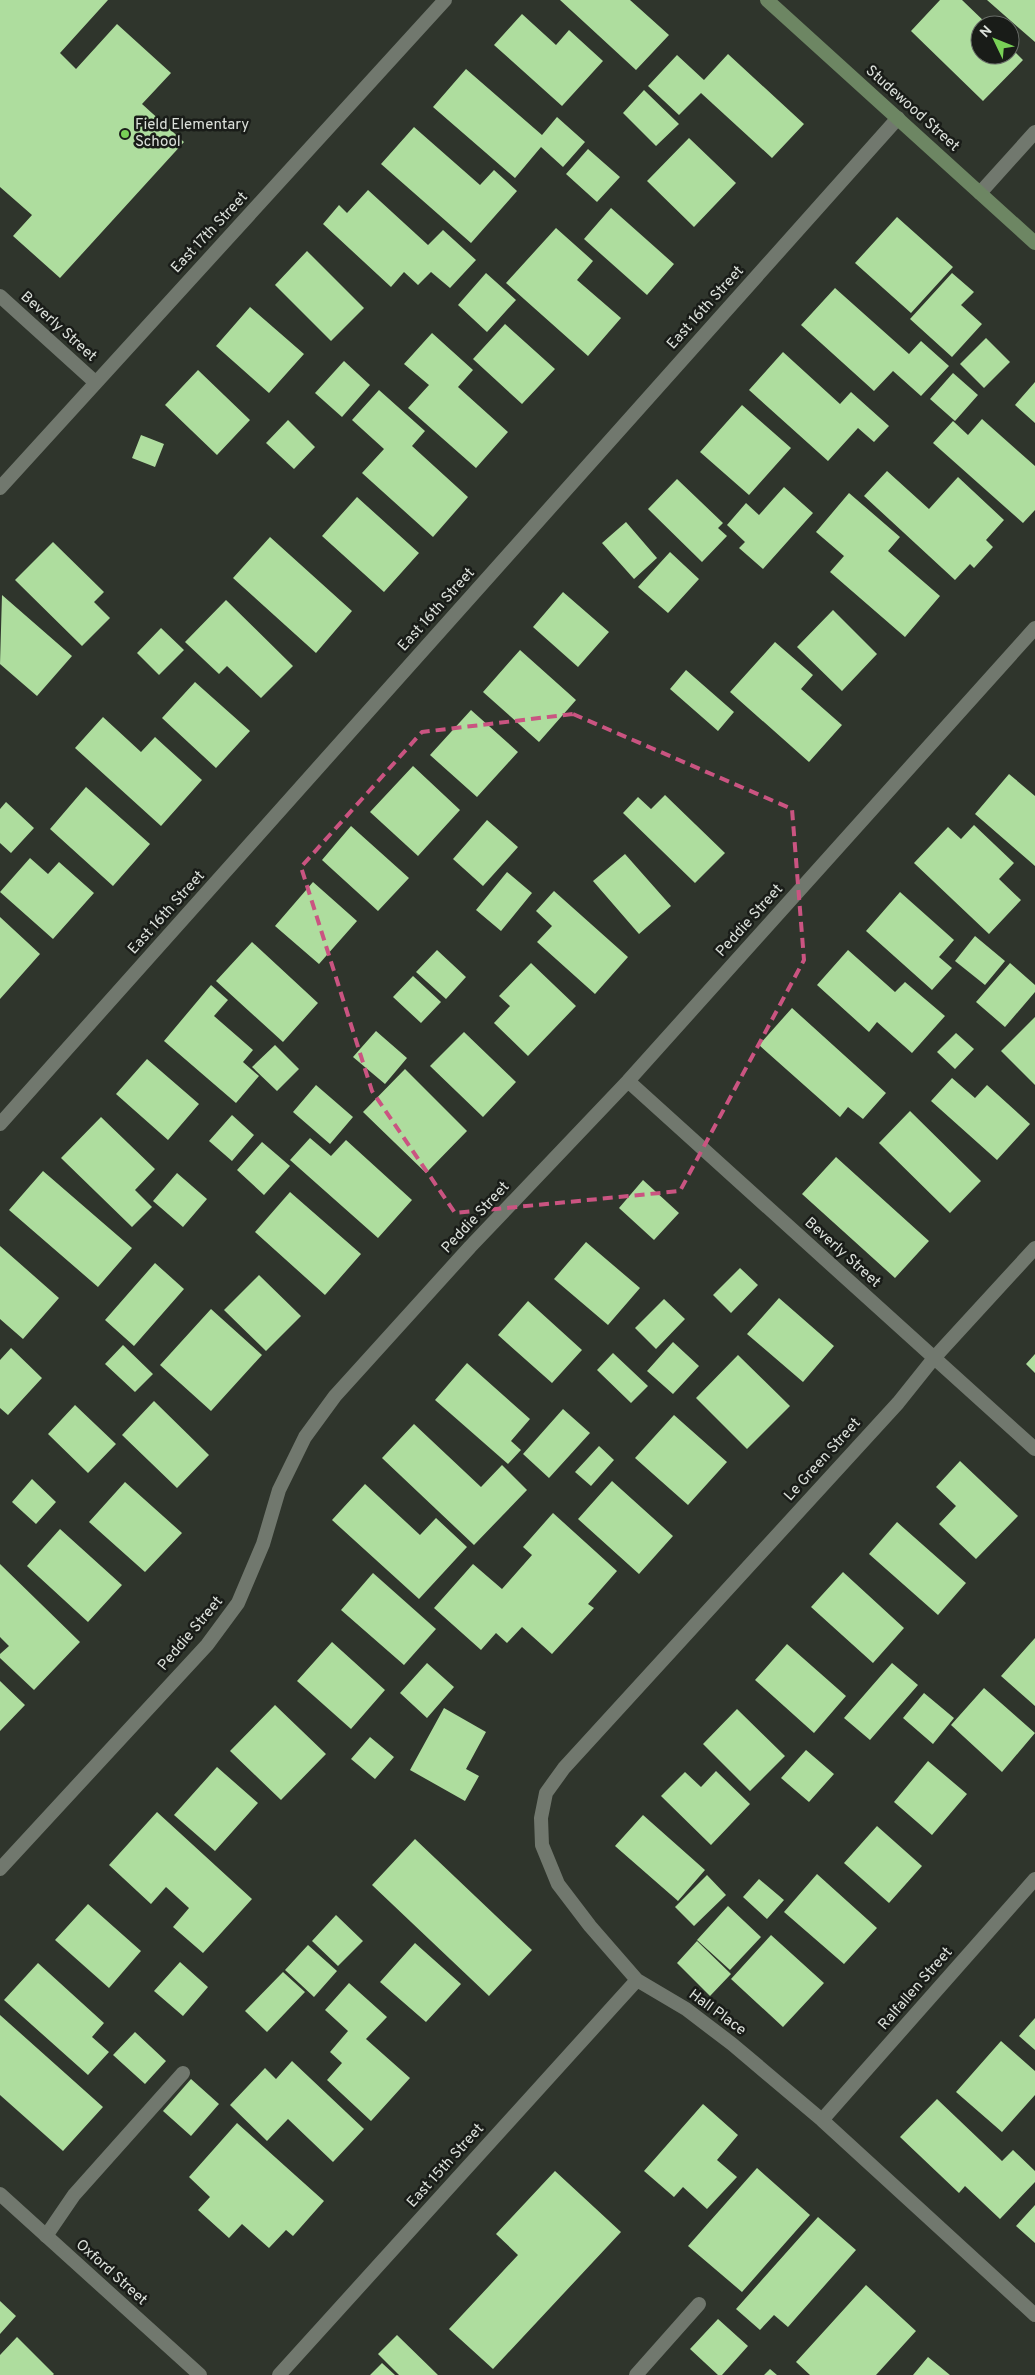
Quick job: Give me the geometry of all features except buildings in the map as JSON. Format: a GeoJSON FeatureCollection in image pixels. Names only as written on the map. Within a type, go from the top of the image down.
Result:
{"type":"FeatureCollection","features":[{"type":"Feature","properties":{"kind":"main road","name":"Studewood Street"},"geometry":{"type":"LineString","coordinates":[[767,0],[1035,243]]}},
{"type":"Feature","properties":{"kind":"street","name":"East 17th Street"},"geometry":{"type":"LineString","coordinates":[[0,488],[445,0]]}},
{"type":"Feature","properties":{"kind":"street","name":"East 16th Street"},"geometry":{"type":"LineString","coordinates":[[0,1124],[898,118]]}},
{"type":"Feature","properties":{"kind":"street"},"geometry":{"type":"LineString","coordinates":[[980,193],[1035,132]]}},
{"type":"Feature","properties":{"kind":"street","name":"Beverly Street"},"geometry":{"type":"LineString","coordinates":[[0,296],[95,382]]}},
{"type":"Feature","properties":{"kind":"street","name":"Peddie Street"},"geometry":{"type":"LineString","coordinates":[[0,1869],[207,1645],[238,1603],[263,1544],[279,1490],[305,1437],[335,1396],[470,1247],[628,1081],[1035,628]]}},
{"type":"Feature","properties":{"kind":"street","name":"Beverly Street"},"geometry":{"type":"LineString","coordinates":[[628,1081],[1035,1449]]}},
{"type":"Feature","properties":{"kind":"street","name":"Le Green Street"},"geometry":{"type":"LineString","coordinates":[[633,1692],[898,1403],[934,1358],[1035,1248]]}},
{"type":"Feature","properties":{"kind":"street","name":"Hall Place"},"geometry":{"type":"LineString","coordinates":[[633,1692],[564,1768],[546,1793],[541,1818],[542,1845],[558,1884],[590,1926],[637,1980],[686,2009],[732,2044],[822,2120],[1035,2315]]}},
{"type":"Feature","properties":{"kind":"street","name":"Ralfallen Street"},"geometry":{"type":"LineString","coordinates":[[822,2120],[1035,1879]]}},
{"type":"Feature","properties":{"kind":"street","name":"East 15th Street"},"geometry":{"type":"LineString","coordinates":[[279,2375],[637,1980]]}},
{"type":"Feature","properties":{"kind":"street"},"geometry":{"type":"LineString","coordinates":[[46,2236],[74,2195],[183,2073]]}},
{"type":"Feature","properties":{"kind":"street","name":"Oxford Street"},"geometry":{"type":"LineString","coordinates":[[0,2194],[200,2375]]}},
{"type":"Feature","properties":{"kind":"street"},"geometry":{"type":"LineString","coordinates":[[636,2375],[699,2304]]}},
{"type":"Feature","properties":{"kind":"highlighted area"},"geometry":{"type":"Polygon","coordinates":[[[573,714],[792,809],[804,960],[680,1191],[455,1213],[372,1091],[301,867],[422,732],[573,714]]]}},
{"type":"Feature","properties":{"kind":"place","name":"Field Elementary School"},"geometry":{"type":"Point","coordinates":[125,134]}}]}
